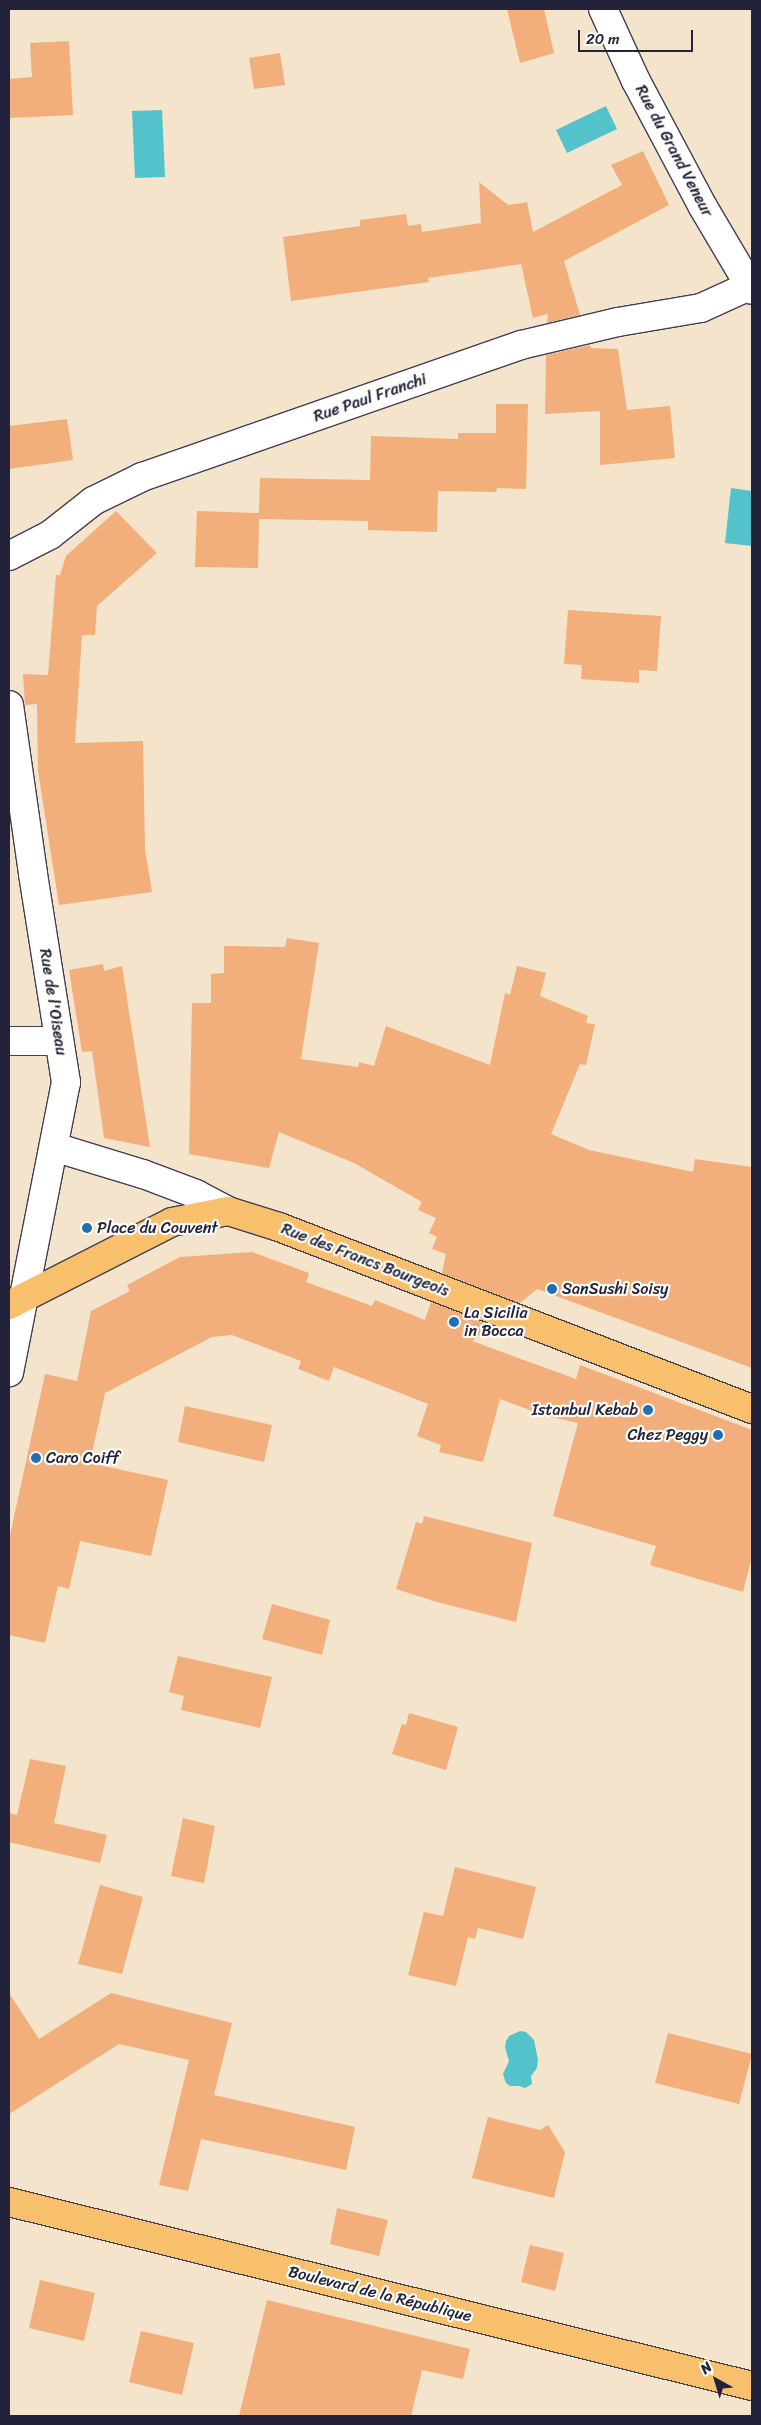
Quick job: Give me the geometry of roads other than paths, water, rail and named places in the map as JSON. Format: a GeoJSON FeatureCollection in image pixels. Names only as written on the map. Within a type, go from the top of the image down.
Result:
{"type":"FeatureCollection","features":[{"type":"Feature","properties":{"kind":"main road","name":"Rue des Francs Bourgeois"},"geometry":{"type":"LineString","coordinates":[[17,1301],[172,1222],[228,1211],[279,1227],[752,1409]]}},
{"type":"Feature","properties":{"kind":"main road","name":"Boulevard de la République"},"geometry":{"type":"LineString","coordinates":[[9,2202],[752,2386]]}},
{"type":"Feature","properties":{"kind":"street","name":"Rue du Grand Veneur"},"geometry":{"type":"LineString","coordinates":[[603,9],[645,98],[703,207],[751,288]]}},
{"type":"Feature","properties":{"kind":"street","name":"Rue Paul Franchi"},"geometry":{"type":"LineString","coordinates":[[9,556],[50,535],[93,501],[142,478],[521,345],[618,322],[702,308],[751,288]]}},
{"type":"Feature","properties":{"kind":"street","name":"Rue de l'Oiseau"},"geometry":{"type":"LineString","coordinates":[[9,704],[58,1041],[66,1082],[54,1147],[17,1301],[9,1372]]}},
{"type":"Feature","properties":{"kind":"street"},"geometry":{"type":"LineString","coordinates":[[9,1041],[58,1041]]}},
{"type":"Feature","properties":{"kind":"street","name":"Rue des Francs Bourgeois"},"geometry":{"type":"LineString","coordinates":[[54,1147],[143,1174],[196,1194],[228,1211]]}},
{"type":"Feature","properties":{"kind":"water"},"geometry":{"type":"Polygon","coordinates":[[[606,106],[617,129],[567,153],[556,130],[606,106]]]}},
{"type":"Feature","properties":{"kind":"water"},"geometry":{"type":"Polygon","coordinates":[[[162,110],[165,177],[135,178],[132,111],[162,110]]]}},
{"type":"Feature","properties":{"kind":"water"},"geometry":{"type":"Polygon","coordinates":[[[731,488],[752,491],[752,546],[725,543],[731,488]]]}},
{"type":"Feature","properties":{"kind":"water"},"geometry":{"type":"Polygon","coordinates":[[[520,2031],[526,2032],[534,2040],[538,2060],[537,2068],[531,2076],[532,2084],[525,2088],[510,2086],[506,2083],[503,2074],[509,2061],[505,2047],[506,2041],[509,2036],[520,2031]]]}},
{"type":"Feature","properties":{"kind":"place","name":"Place du Couvent"},"geometry":{"type":"Point","coordinates":[87,1228]}},
{"type":"Feature","properties":{"kind":"place","name":"SanSushi Soisy"},"geometry":{"type":"Point","coordinates":[552,1289]}},
{"type":"Feature","properties":{"kind":"place","name":"La Sicilia in Bocca"},"geometry":{"type":"Point","coordinates":[454,1322]}},
{"type":"Feature","properties":{"kind":"place","name":"Istanbul Kebab"},"geometry":{"type":"Point","coordinates":[648,1410]}},
{"type":"Feature","properties":{"kind":"place","name":"Chez Peggy"},"geometry":{"type":"Point","coordinates":[718,1435]}},
{"type":"Feature","properties":{"kind":"place","name":"Caro Coiff"},"geometry":{"type":"Point","coordinates":[36,1458]}}]}
